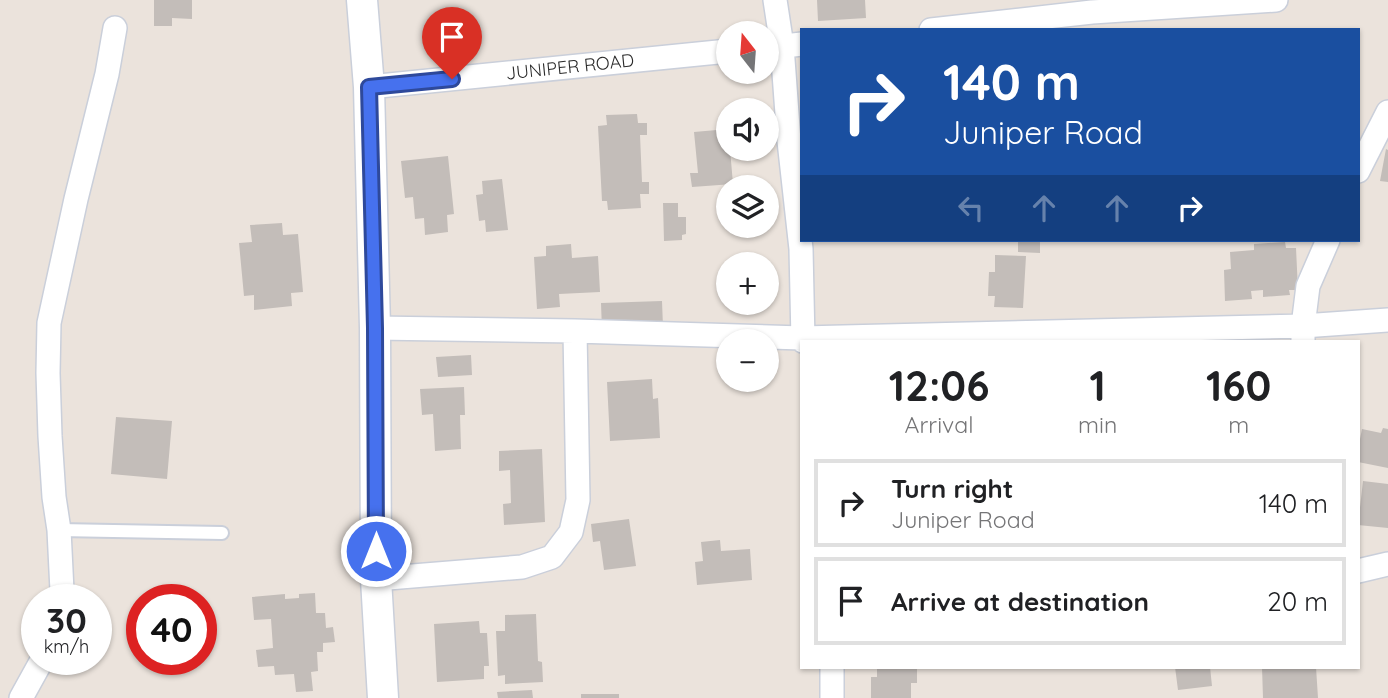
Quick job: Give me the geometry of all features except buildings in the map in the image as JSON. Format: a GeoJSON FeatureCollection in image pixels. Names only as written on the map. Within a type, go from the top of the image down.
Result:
{"type":"FeatureCollection","features":[{"type":"Feature","properties":{"kind":"street"},"geometry":{"type":"LineString","coordinates":[[362,0],[369,87],[375,328],[376,579],[383,698]]}},
{"type":"Feature","properties":{"kind":"street"},"geometry":{"type":"LineString","coordinates":[[775,0],[783,46],[789,141],[800,240]]}},
{"type":"Feature","properties":{"kind":"street"},"geometry":{"type":"LineString","coordinates":[[949,28],[1092,12],[1276,0]]}},
{"type":"Feature","properties":{"kind":"street"},"geometry":{"type":"LineString","coordinates":[[62,584],[50,436],[49,323],[107,74],[115,28]]}},
{"type":"Feature","properties":{"kind":"street","name":"JUNIPER ROAD"},"geometry":{"type":"LineString","coordinates":[[369,87],[716,52]]}},
{"type":"Feature","properties":{"kind":"street"},"geometry":{"type":"LineString","coordinates":[[1360,167],[1388,112]]}},
{"type":"Feature","properties":{"kind":"street"},"geometry":{"type":"LineString","coordinates":[[800,242],[802,340]]}},
{"type":"Feature","properties":{"kind":"street"},"geometry":{"type":"LineString","coordinates":[[1303,334],[1308,286],[1327,242]]}},
{"type":"Feature","properties":{"kind":"street"},"geometry":{"type":"LineString","coordinates":[[375,328],[575,331],[802,340],[1303,334],[1388,320]]}},
{"type":"Feature","properties":{"kind":"street"},"geometry":{"type":"LineString","coordinates":[[376,579],[522,567],[552,558],[571,532],[578,500],[575,331]]}},
{"type":"Feature","properties":{"kind":"street"},"geometry":{"type":"LineString","coordinates":[[1360,571],[1388,564]]}},
{"type":"Feature","properties":{"kind":"street"},"geometry":{"type":"LineString","coordinates":[[832,669],[832,698]]}},
{"type":"Feature","properties":{"kind":"street"},"geometry":{"type":"LineString","coordinates":[[21,698],[34,675]]}},
{"type":"Feature","properties":{"kind":"lane"},"geometry":{"type":"LineString","coordinates":[[59,530],[222,533]]}},
{"type":"Feature","properties":{"kind":"route"},"geometry":{"type":"LineString","coordinates":[[376,551],[375,328],[369,87],[452,79]]}}]}
